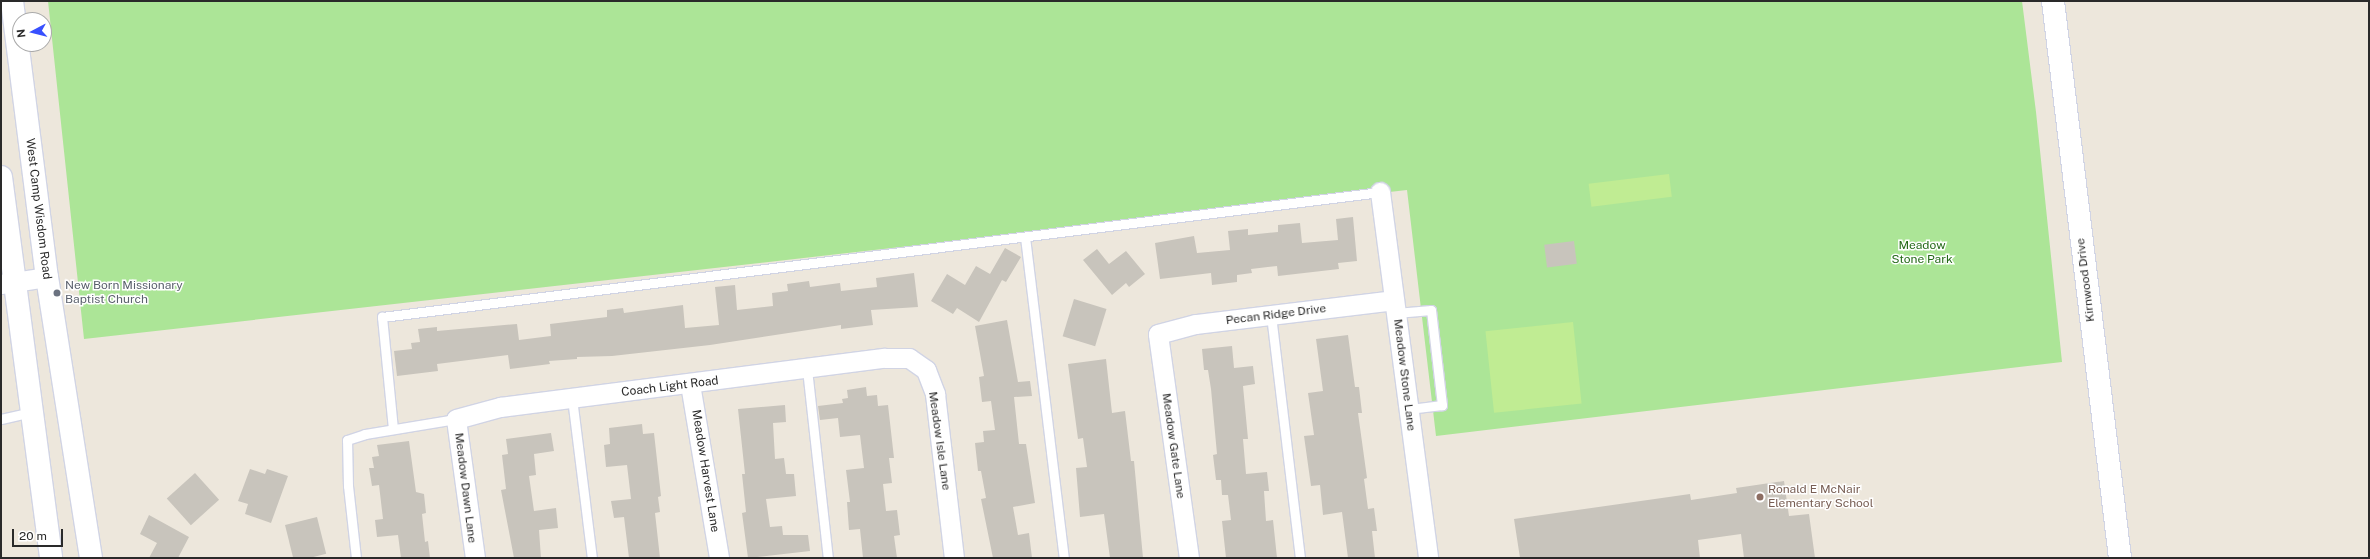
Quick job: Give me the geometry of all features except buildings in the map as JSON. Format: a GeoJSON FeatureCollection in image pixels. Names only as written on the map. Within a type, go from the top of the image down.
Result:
{"type":"FeatureCollection","features":[{"type":"Feature","properties":{"kind":"main road","name":"West Camp Wisdom Road"},"geometry":{"type":"LineString","coordinates":[[12,1],[47,277],[91,558]]}},
{"type":"Feature","properties":{"kind":"main road","name":"Kirnwood Drive"},"geometry":{"type":"LineString","coordinates":[[2052,1],[2120,558]]}},
{"type":"Feature","properties":{"kind":"main road"},"geometry":{"type":"LineString","coordinates":[[1,177],[8,283],[32,412],[51,558]]}},
{"type":"Feature","properties":{"kind":"street","name":"Meadow Stone Lane"},"geometry":{"type":"LineString","coordinates":[[1380,192],[1428,558]]}},
{"type":"Feature","properties":{"kind":"street"},"geometry":{"type":"LineString","coordinates":[[8,283],[47,277]]}},
{"type":"Feature","properties":{"kind":"street","name":"Pecan Ridge Drive"},"geometry":{"type":"LineString","coordinates":[[1158,334],[1196,324],[1271,315],[1395,307]]}},
{"type":"Feature","properties":{"kind":"street","name":"Meadow Gate Lane"},"geometry":{"type":"LineString","coordinates":[[1158,334],[1188,558]]}},
{"type":"Feature","properties":{"kind":"street","name":"Coach Light Road"},"geometry":{"type":"LineString","coordinates":[[456,419],[500,407],[885,358]]}},
{"type":"Feature","properties":{"kind":"street","name":"Meadow Isle Lane"},"geometry":{"type":"LineString","coordinates":[[885,358],[909,358],[926,370],[935,394],[954,558]]}},
{"type":"Feature","properties":{"kind":"street","name":"Meadow Harvest Lane"},"geometry":{"type":"LineString","coordinates":[[690,384],[719,558]]}},
{"type":"Feature","properties":{"kind":"street","name":"Meadow Dawn Lane"},"geometry":{"type":"LineString","coordinates":[[456,419],[474,558]]}},
{"type":"Feature","properties":{"kind":"lane"},"geometry":{"type":"LineString","coordinates":[[393,429],[382,317],[1380,192]]}},
{"type":"Feature","properties":{"kind":"lane"},"geometry":{"type":"LineString","coordinates":[[1025,237],[1064,558]]}},
{"type":"Feature","properties":{"kind":"lane"},"geometry":{"type":"LineString","coordinates":[[1395,307],[1430,310],[1442,405],[1408,409]]}},
{"type":"Feature","properties":{"kind":"lane"},"geometry":{"type":"LineString","coordinates":[[1271,315],[1300,558]]}},
{"type":"Feature","properties":{"kind":"lane"},"geometry":{"type":"LineString","coordinates":[[807,369],[828,558]]}},
{"type":"Feature","properties":{"kind":"lane"},"geometry":{"type":"LineString","coordinates":[[572,398],[592,558]]}},
{"type":"Feature","properties":{"kind":"lane"},"geometry":{"type":"LineString","coordinates":[[1,419],[32,412]]}},
{"type":"Feature","properties":{"kind":"lane"},"geometry":{"type":"LineString","coordinates":[[356,558],[348,486],[347,440],[393,429],[456,419]]}},
{"type":"Feature","properties":{"kind":"green space","name":"Meadow Stone Park"},"geometry":{"type":"Polygon","coordinates":[[[48,1],[2022,1],[2036,112],[2062,362],[1436,436],[1407,190],[84,339],[52,39],[52,12],[49,12],[48,1]]]}},
{"type":"Feature","properties":{"kind":"green space"},"geometry":{"type":"Polygon","coordinates":[[[1669,174],[1672,197],[1591,207],[1589,184],[1669,174]]]}},
{"type":"Feature","properties":{"kind":"green space"},"geometry":{"type":"Polygon","coordinates":[[[1573,322],[1582,404],[1494,413],[1485,331],[1573,322]]]}},
{"type":"Feature","properties":{"kind":"place","name":"New Born Missionary Baptist Church"},"geometry":{"type":"Point","coordinates":[57,293]}},
{"type":"Feature","properties":{"kind":"place","name":"Ronald E McNair Elementary School"},"geometry":{"type":"Point","coordinates":[1760,497]}}]}
